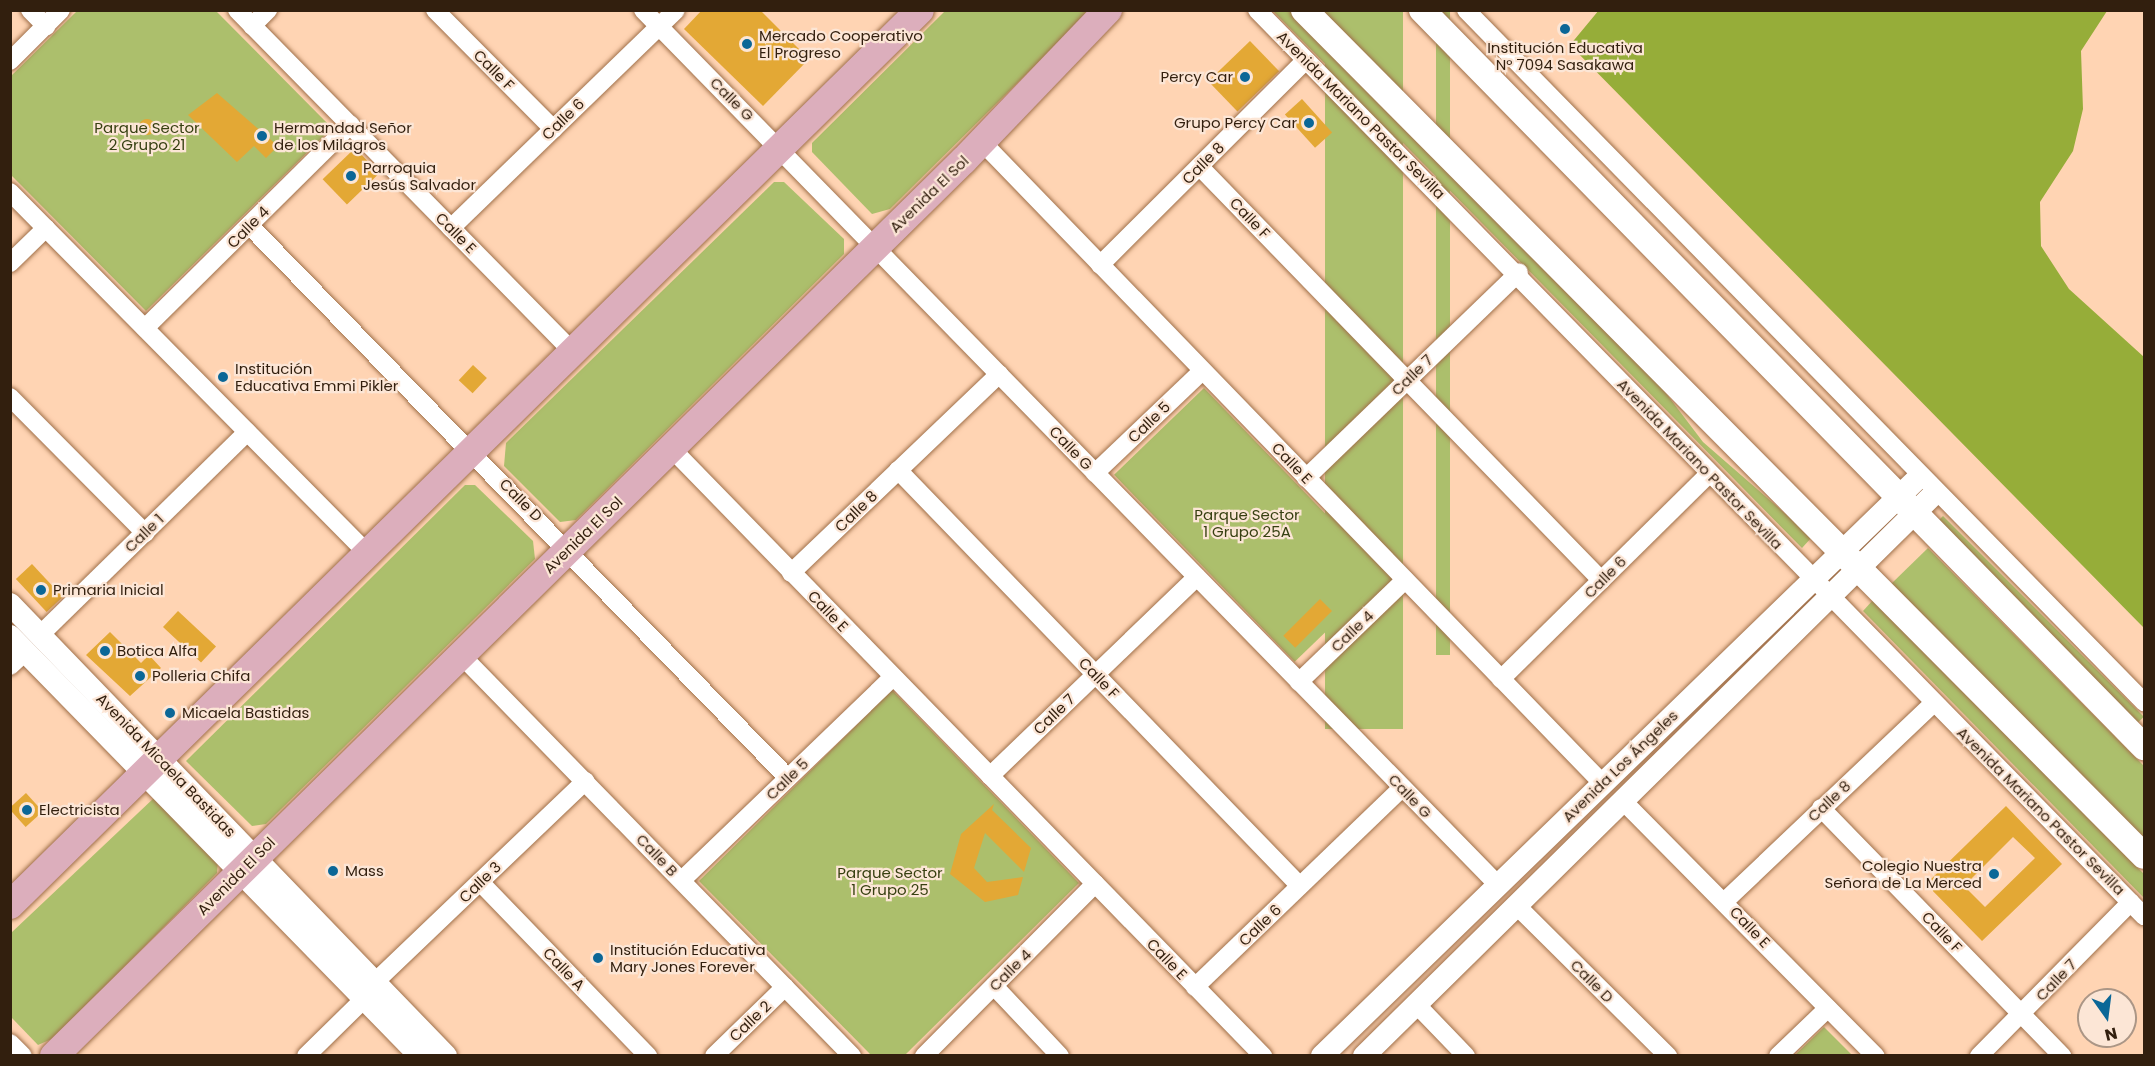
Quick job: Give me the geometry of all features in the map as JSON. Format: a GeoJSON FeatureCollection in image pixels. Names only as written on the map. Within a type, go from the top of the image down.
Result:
{"type":"FeatureCollection","features":[{"type":"Feature","properties":{"kind":"main road"},"geometry":{"type":"LineString","coordinates":[[10,905],[920,10]]}},
{"type":"Feature","properties":{"kind":"main road","name":"Avenida El Sol"},"geometry":{"type":"LineString","coordinates":[[54,1056],[982,142],[1108,10]]}},
{"type":"Feature","properties":{"kind":"main road","name":"Avenida Mariano Pastor Sevilla"},"geometry":{"type":"LineString","coordinates":[[1304,10],[2145,856]]}},
{"type":"Feature","properties":{"kind":"main road"},"geometry":{"type":"LineString","coordinates":[[1422,10],[1906,506],[2145,747]]}},
{"type":"Feature","properties":{"kind":"street"},"geometry":{"type":"LineString","coordinates":[[30,10],[46,26]]}},
{"type":"Feature","properties":{"kind":"street"},"geometry":{"type":"LineString","coordinates":[[10,61],[61,10]]}},
{"type":"Feature","properties":{"kind":"street","name":"Calle E"},"geometry":{"type":"LineString","coordinates":[[237,10],[574,352]]}},
{"type":"Feature","properties":{"kind":"street"},"geometry":{"type":"LineString","coordinates":[[252,26],[268,10]]}},
{"type":"Feature","properties":{"kind":"street","name":"Calle F"},"geometry":{"type":"LineString","coordinates":[[435,10],[553,129]]}},
{"type":"Feature","properties":{"kind":"street","name":"Calle G"},"geometry":{"type":"LineString","coordinates":[[644,10],[780,146],[875,248],[1498,885]]}},
{"type":"Feature","properties":{"kind":"street","name":"Calle 6"},"geometry":{"type":"LineString","coordinates":[[452,228],[676,10]]}},
{"type":"Feature","properties":{"kind":"street","name":"Avenida Mariano Pastor Sevilla"},"geometry":{"type":"LineString","coordinates":[[1257,10],[1519,272],[1709,474],[2145,916]]}},
{"type":"Feature","properties":{"kind":"street"},"geometry":{"type":"LineString","coordinates":[[1466,10],[1919,477],[2145,702]]}},
{"type":"Feature","properties":{"kind":"street","name":"Calle 8"},"geometry":{"type":"LineString","coordinates":[[1100,265],[1305,60]]}},
{"type":"Feature","properties":{"kind":"street","name":"Calle 4"},"geometry":{"type":"LineString","coordinates":[[145,328],[350,125]]}},
{"type":"Feature","properties":{"kind":"street","name":"Calle E"},"geometry":{"type":"LineString","coordinates":[[982,142],[1602,783]]}},
{"type":"Feature","properties":{"kind":"street","name":"Calle F"},"geometry":{"type":"LineString","coordinates":[[1200,166],[1601,580]]}},
{"type":"Feature","properties":{"kind":"street"},"geometry":{"type":"LineString","coordinates":[[10,192],[368,554]]}},
{"type":"Feature","properties":{"kind":"street","name":"Calle D"},"geometry":{"type":"LineString","coordinates":[[249,225],[569,548],[788,778]]}},
{"type":"Feature","properties":{"kind":"street"},"geometry":{"type":"LineString","coordinates":[[10,263],[46,228]]}},
{"type":"Feature","properties":{"kind":"street","name":"Calle 7"},"geometry":{"type":"LineString","coordinates":[[1306,478],[1519,272]]}},
{"type":"Feature","properties":{"kind":"street","name":"Calle 5"},"geometry":{"type":"LineString","coordinates":[[1095,473],[1202,370]]}},
{"type":"Feature","properties":{"kind":"street","name":"Calle 8"},"geometry":{"type":"LineString","coordinates":[[791,573],[999,374]]}},
{"type":"Feature","properties":{"kind":"street"},"geometry":{"type":"LineString","coordinates":[[10,397],[145,532]]}},
{"type":"Feature","properties":{"kind":"street","name":"Calle 1"},"geometry":{"type":"LineString","coordinates":[[22,647],[145,532],[247,432]]}},
{"type":"Feature","properties":{"kind":"street","name":"Calle E"},"geometry":{"type":"LineString","coordinates":[[671,448],[1263,1056]]}},
{"type":"Feature","properties":{"kind":"street","name":"Calle F"},"geometry":{"type":"LineString","coordinates":[[898,470],[1300,886]]}},
{"type":"Feature","properties":{"kind":"street","name":"Calle 6"},"geometry":{"type":"LineString","coordinates":[[1501,679],[1709,474]]}},
{"type":"Feature","properties":{"kind":"street","name":"Avenida Los Ángeles"},"geometry":{"type":"LineString","coordinates":[[1906,506],[1919,477]]}},
{"type":"Feature","properties":{"kind":"street","name":"Avenida Los Ángeles"},"geometry":{"type":"LineString","coordinates":[[1322,1056],[1813,580],[1850,560],[1906,506],[1935,493]]}},
{"type":"Feature","properties":{"kind":"street","name":"Avenida Los Ángeles"},"geometry":{"type":"LineString","coordinates":[[1364,1056],[1830,597],[1850,560]]}},
{"type":"Feature","properties":{"kind":"street","name":"Calle 7"},"geometry":{"type":"LineString","coordinates":[[990,776],[1197,577]]}},
{"type":"Feature","properties":{"kind":"street","name":"Calle 4"},"geometry":{"type":"LineString","coordinates":[[1299,682],[1405,580]]}},
{"type":"Feature","properties":{"kind":"street","name":"Avenida Micaela Bastidas"},"geometry":{"type":"LineString","coordinates":[[10,604],[22,647],[153,765],[249,863],[369,991],[420,1056]]}},
{"type":"Feature","properties":{"kind":"street","name":"Calle B"},"geometry":{"type":"LineString","coordinates":[[461,655],[852,1056]]}},
{"type":"Feature","properties":{"kind":"street","name":"Calle 5"},"geometry":{"type":"LineString","coordinates":[[682,880],[893,678]]}},
{"type":"Feature","properties":{"kind":"street","name":"Calle 8"},"geometry":{"type":"LineString","coordinates":[[1725,901],[1934,703]]}},
{"type":"Feature","properties":{"kind":"street","name":"Calle 3"},"geometry":{"type":"LineString","coordinates":[[369,991],[585,781]]}},
{"type":"Feature","properties":{"kind":"street","name":"Calle 6"},"geometry":{"type":"LineString","coordinates":[[1195,987],[1402,788]]}},
{"type":"Feature","properties":{"kind":"street","name":"Calle E"},"geometry":{"type":"LineString","coordinates":[[1623,801],[1725,901],[1875,1056]]}},
{"type":"Feature","properties":{"kind":"street","name":"Calle F"},"geometry":{"type":"LineString","coordinates":[[1821,808],[2062,1056]]}},
{"type":"Feature","properties":{"kind":"street","name":"Calle A"},"geometry":{"type":"LineString","coordinates":[[480,882],[648,1056]]}},
{"type":"Feature","properties":{"kind":"street","name":"Calle 4"},"geometry":{"type":"LineString","coordinates":[[924,1056],[1095,884]]}},
{"type":"Feature","properties":{"kind":"street","name":"Calle 7"},"geometry":{"type":"LineString","coordinates":[[1979,1056],[2022,1015],[2131,902]]}},
{"type":"Feature","properties":{"kind":"street","name":"Calle D"},"geometry":{"type":"LineString","coordinates":[[1517,906],[1668,1056]]}},
{"type":"Feature","properties":{"kind":"street"},"geometry":{"type":"LineString","coordinates":[[994,986],[1060,1056]]}},
{"type":"Feature","properties":{"kind":"street","name":"Calle 2"},"geometry":{"type":"LineString","coordinates":[[714,1056],[785,987]]}},
{"type":"Feature","properties":{"kind":"street"},"geometry":{"type":"LineString","coordinates":[[306,1056],[369,991]]}},
{"type":"Feature","properties":{"kind":"street","name":"Avenida Micaela Bastidas"},"geometry":{"type":"LineString","coordinates":[[369,991],[446,1056]]}},
{"type":"Feature","properties":{"kind":"street"},"geometry":{"type":"LineString","coordinates":[[1416,1005],[1466,1056]]}},
{"type":"Feature","properties":{"kind":"street"},"geometry":{"type":"LineString","coordinates":[[1778,1056],[1828,1008]]}},
{"type":"Feature","properties":{"kind":"street"},"geometry":{"type":"LineString","coordinates":[[10,1043],[23,1056]]}},
{"type":"Feature","properties":{"kind":"green space"},"geometry":{"type":"Polygon","coordinates":[[[1599,10],[2107,11],[2081,51],[2083,109],[2073,151],[2040,202],[2041,246],[2069,289],[2144,357],[2144,628],[1570,45],[1599,10]]]}},
{"type":"Feature","properties":{"kind":"green space","name":"Parque Sector 2 Grupo 21"},"geometry":{"type":"Polygon","coordinates":[[[77,11],[216,11],[332,128],[146,311],[11,175],[11,76],[77,11]]]}},
{"type":"Feature","properties":{"kind":"green space"},"geometry":{"type":"Polygon","coordinates":[[[945,11],[1090,11],[890,209],[872,214],[812,152],[812,143],[945,11]]]}},
{"type":"Feature","properties":{"kind":"green space"},"geometry":{"type":"Polygon","coordinates":[[[1273,11],[1294,11],[1659,384],[1703,442],[1812,537],[1802,548],[1273,11]]]}},
{"type":"Feature","properties":{"kind":"green space"},"geometry":{"type":"Polygon","coordinates":[[[1325,11],[1403,11],[1403,729],[1325,729],[1325,11]]]}},
{"type":"Feature","properties":{"kind":"green space"},"geometry":{"type":"Polygon","coordinates":[[[1436,11],[1450,11],[1450,655],[1436,655],[1436,11]]]}},
{"type":"Feature","properties":{"kind":"green space"},"geometry":{"type":"Polygon","coordinates":[[[774,182],[784,182],[844,239],[844,254],[576,520],[560,522],[504,466],[506,443],[774,182]]]}},
{"type":"Feature","properties":{"kind":"green space","name":"Parque Sector 1 Grupo 25A"},"geometry":{"type":"Polygon","coordinates":[[[1204,388],[1385,575],[1295,662],[1114,475],[1204,388]]]}},
{"type":"Feature","properties":{"kind":"green space"},"geometry":{"type":"Polygon","coordinates":[[[465,485],[475,485],[533,541],[535,559],[266,824],[252,826],[186,761],[465,485]]]}},
{"type":"Feature","properties":{"kind":"green space"},"geometry":{"type":"Polygon","coordinates":[[[1943,516],[2144,717],[2135,725],[1935,524],[1943,516]]]}},
{"type":"Feature","properties":{"kind":"green space"},"geometry":{"type":"Polygon","coordinates":[[[1928,548],[2144,766],[2144,839],[1890,585],[1928,548]]]}},
{"type":"Feature","properties":{"kind":"green space"},"geometry":{"type":"Polygon","coordinates":[[[1873,600],[2144,874],[2144,898],[1863,611],[1873,600]]]}},
{"type":"Feature","properties":{"kind":"green space","name":"Parque Sector 1 Grupo 25"},"geometry":{"type":"Polygon","coordinates":[[[892,690],[1079,883],[905,1055],[872,1056],[699,881],[892,690]]]}},
{"type":"Feature","properties":{"kind":"green space"},"geometry":{"type":"Polygon","coordinates":[[[155,797],[218,860],[217,873],[54,1038],[38,1045],[11,1017],[11,933],[155,797]]]}},
{"type":"Feature","properties":{"kind":"green space"},"geometry":{"type":"Polygon","coordinates":[[[1824,1027],[1852,1055],[1795,1055],[1824,1027]]]}},
{"type":"Feature","properties":{"kind":"building","name":"Mercado Cooperativo El Progreso"},"geometry":{"type":"Polygon","coordinates":[[[702,10],[760,10],[809,59],[763,106],[684,29],[702,10]]]}},
{"type":"Feature","properties":{"kind":"building","name":"Percy Car"},"geometry":{"type":"Polygon","coordinates":[[[1250,41],[1279,71],[1237,112],[1208,81],[1250,41]]]}},
{"type":"Feature","properties":{"kind":"building"},"geometry":{"type":"Polygon","coordinates":[[[217,93],[278,146],[266,158],[254,146],[237,162],[188,115],[217,93]]]}},
{"type":"Feature","properties":{"kind":"building","name":"Grupo Percy Car"},"geometry":{"type":"Polygon","coordinates":[[[1302,99],[1332,132],[1315,148],[1285,114],[1302,99]]]}},
{"type":"Feature","properties":{"kind":"building"},"geometry":{"type":"Polygon","coordinates":[[[144,119],[150,119],[155,127],[153,133],[144,135],[139,130],[139,124],[144,119]]]}},
{"type":"Feature","properties":{"kind":"building","name":"Parroquia Jesús Salvador"},"geometry":{"type":"Polygon","coordinates":[[[355,148],[379,173],[347,204],[323,179],[355,148]]]}},
{"type":"Feature","properties":{"kind":"building"},"geometry":{"type":"Polygon","coordinates":[[[473,365],[487,378],[473,393],[459,380],[473,365]]]}},
{"type":"Feature","properties":{"kind":"building","name":"Primaria Inicial"},"geometry":{"type":"Polygon","coordinates":[[[32,564],[63,597],[47,612],[16,579],[32,564]]]}},
{"type":"Feature","properties":{"kind":"building"},"geometry":{"type":"Polygon","coordinates":[[[1320,599],[1332,611],[1295,648],[1283,636],[1320,599]]]}},
{"type":"Feature","properties":{"kind":"building"},"geometry":{"type":"Polygon","coordinates":[[[178,611],[216,646],[201,663],[163,627],[178,611]]]}},
{"type":"Feature","properties":{"kind":"building"},"geometry":{"type":"Polygon","coordinates":[[[110,632],[141,663],[149,655],[161,668],[130,696],[86,655],[110,632]]]}},
{"type":"Feature","properties":{"kind":"building","name":"Electricista"},"geometry":{"type":"Polygon","coordinates":[[[26,793],[43,812],[26,827],[10,807],[26,793]]]}},
{"type":"Feature","properties":{"kind":"building"},"geometry":{"type":"Polygon","coordinates":[[[994,804],[992,810],[1031,848],[1024,872],[985,833],[974,868],[987,882],[1023,877],[1018,895],[985,902],[950,874],[961,834],[994,804]]]}},
{"type":"Feature","properties":{"kind":"building","name":"Colegio Nuestra Señora de La Merced"},"geometry":{"type":"Polygon","coordinates":[[[2006,806],[2062,864],[1982,941],[1926,884],[2006,806]],[[2013,837],[1964,886],[1985,907],[2035,858],[2013,837]]]}},
{"type":"Feature","properties":{"kind":"place","name":"Institución Educativa N° 7094 Sasakawa"},"geometry":{"type":"Point","coordinates":[1565,29]}},
{"type":"Feature","properties":{"kind":"place","name":"Mercado Cooperativo El Progreso"},"geometry":{"type":"Point","coordinates":[747,44]}},
{"type":"Feature","properties":{"kind":"place","name":"Percy Car"},"geometry":{"type":"Point","coordinates":[1245,77]}},
{"type":"Feature","properties":{"kind":"place","name":"Grupo Percy Car"},"geometry":{"type":"Point","coordinates":[1309,123]}},
{"type":"Feature","properties":{"kind":"place","name":"Hermandad Señor de los Milagros"},"geometry":{"type":"Point","coordinates":[262,136]}},
{"type":"Feature","properties":{"kind":"place","name":"Parroquia Jesús Salvador"},"geometry":{"type":"Point","coordinates":[351,176]}},
{"type":"Feature","properties":{"kind":"place","name":"Institución Educativa Emmi Pikler"},"geometry":{"type":"Point","coordinates":[223,377]}},
{"type":"Feature","properties":{"kind":"place","name":"Primaria Inicial"},"geometry":{"type":"Point","coordinates":[41,590]}},
{"type":"Feature","properties":{"kind":"place","name":"Botica Alfa"},"geometry":{"type":"Point","coordinates":[105,651]}},
{"type":"Feature","properties":{"kind":"place","name":"Polleria Chifa"},"geometry":{"type":"Point","coordinates":[140,676]}},
{"type":"Feature","properties":{"kind":"place","name":"Micaela Bastidas"},"geometry":{"type":"Point","coordinates":[170,713]}},
{"type":"Feature","properties":{"kind":"place","name":"Electricista"},"geometry":{"type":"Point","coordinates":[27,810]}},
{"type":"Feature","properties":{"kind":"place","name":"Mass"},"geometry":{"type":"Point","coordinates":[333,871]}},
{"type":"Feature","properties":{"kind":"place","name":"Colegio Nuestra Señora de La Merced"},"geometry":{"type":"Point","coordinates":[1994,874]}},
{"type":"Feature","properties":{"kind":"place","name":"Institución Educativa Mary Jones Forever"},"geometry":{"type":"Point","coordinates":[598,958]}}]}
